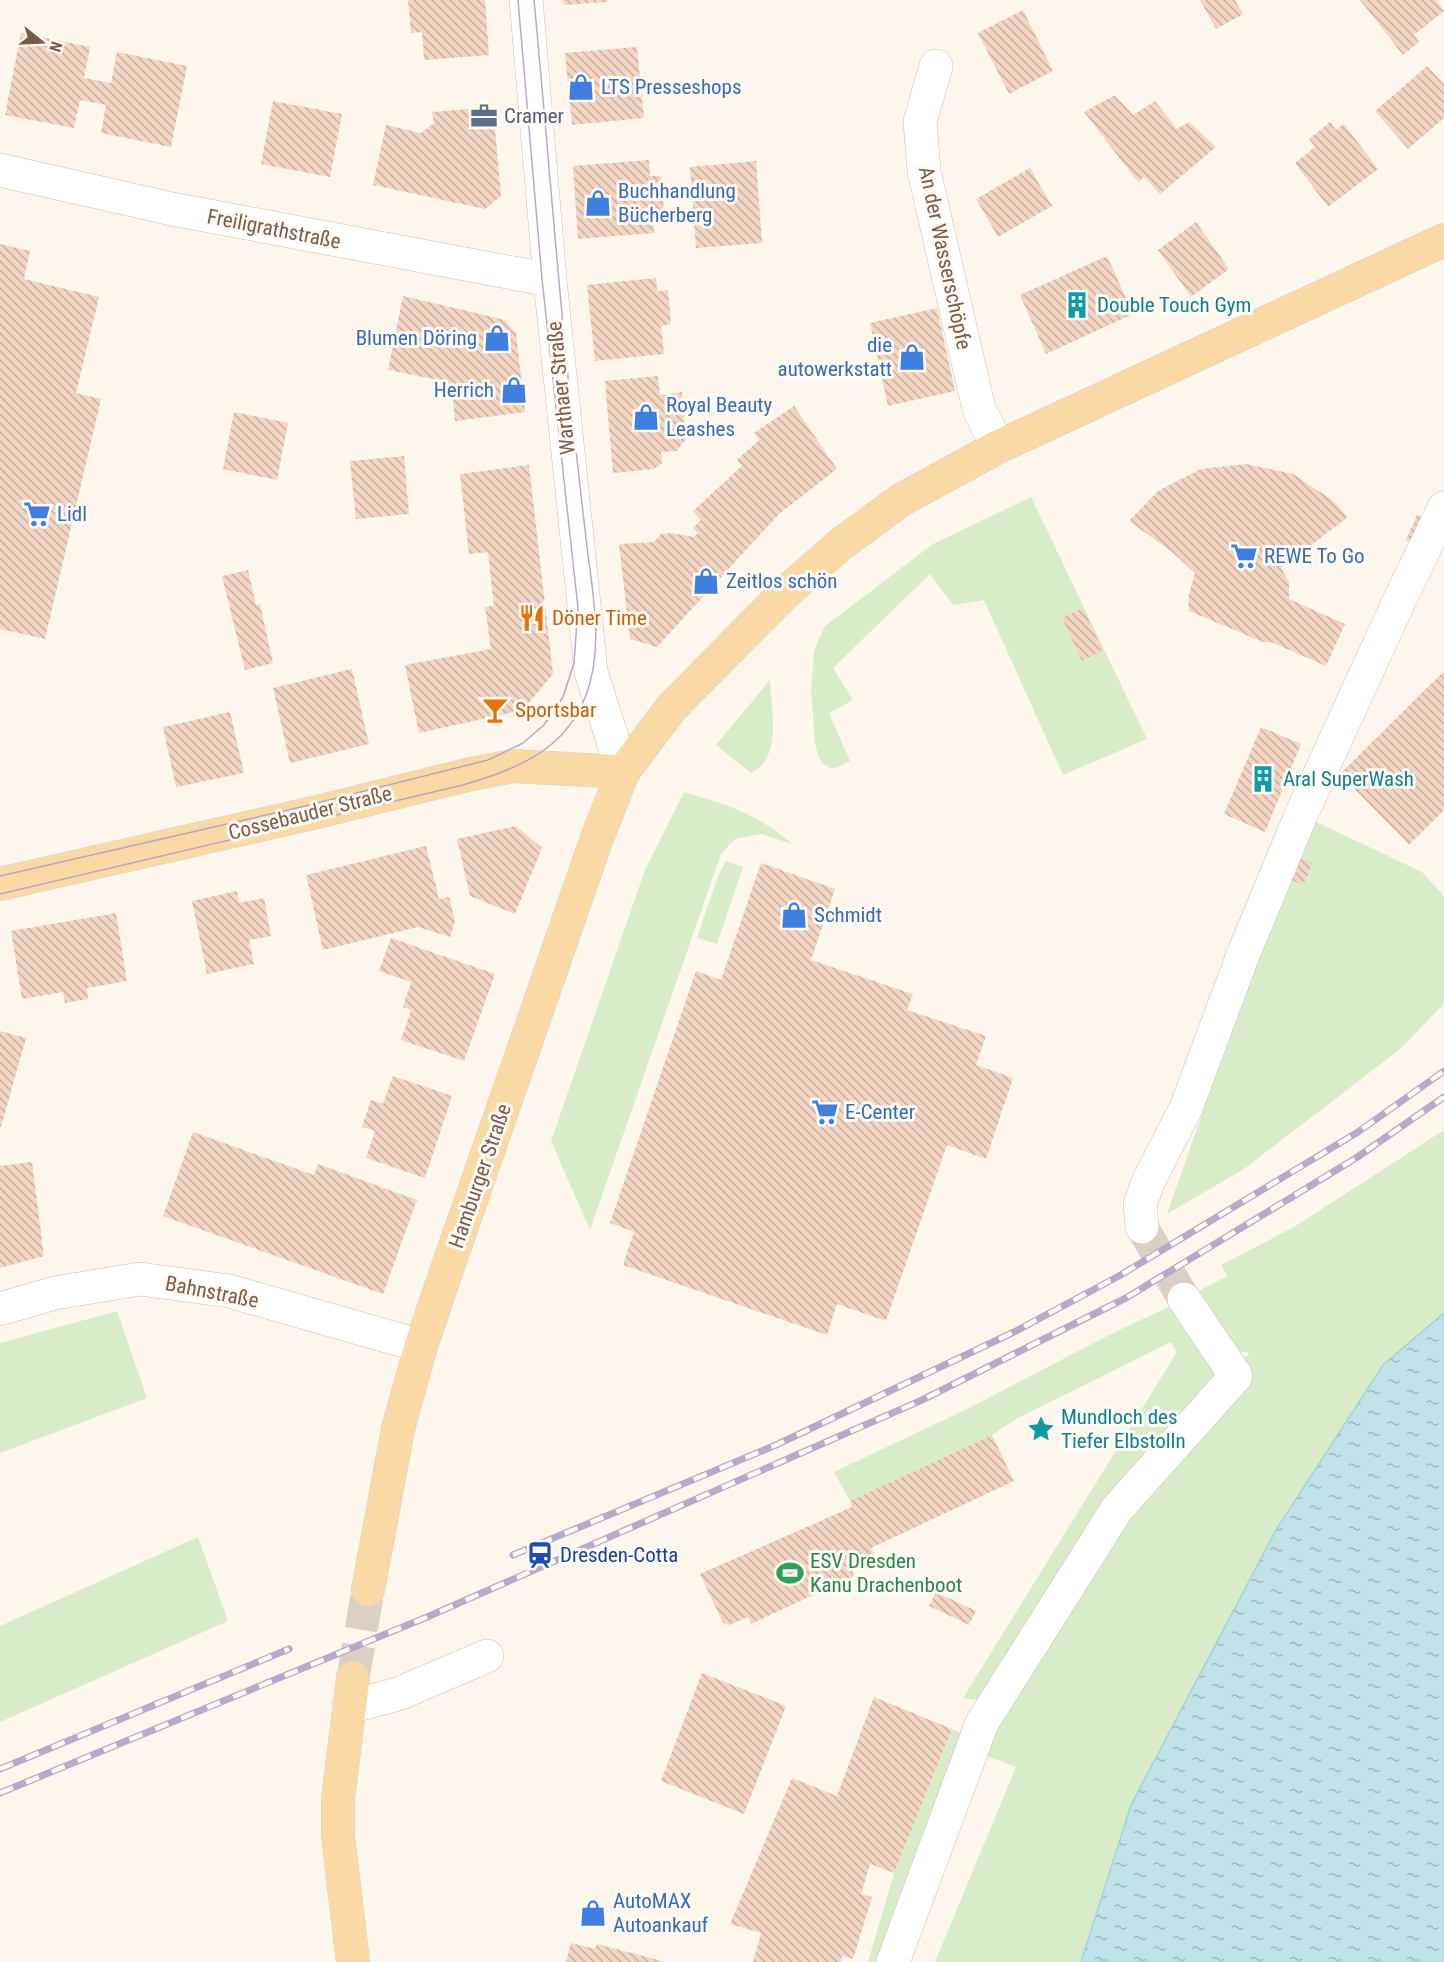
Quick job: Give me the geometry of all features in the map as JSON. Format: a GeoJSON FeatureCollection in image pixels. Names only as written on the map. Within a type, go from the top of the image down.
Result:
{"type":"FeatureCollection","features":[{"type":"Feature","properties":{"kind":"main road","name":"Hamburger Straße"},"geometry":{"type":"LineString","coordinates":[[368,1590],[398,1430],[421,1346],[591,853],[623,772],[672,707],[785,593],[841,544],[901,500],[998,447],[1444,240]]}},
{"type":"Feature","properties":{"kind":"main road","name":"Cossebauder Straße"},"geometry":{"type":"LineString","coordinates":[[0,885],[313,813],[467,774],[513,766],[623,772]]}},
{"type":"Feature","properties":{"kind":"main road"},"geometry":{"type":"LineString","coordinates":[[351,1693],[338,1799],[338,1836],[353,1962]]}},
{"type":"Feature","properties":{"kind":"street","name":"Warthaer Straße"},"geometry":{"type":"LineString","coordinates":[[526,0],[550,280],[591,672],[623,772]]}},
{"type":"Feature","properties":{"kind":"street","name":"An der Wasserschöpfe"},"geometry":{"type":"LineString","coordinates":[[936,66],[920,122],[924,171],[979,409],[998,447]]}},
{"type":"Feature","properties":{"kind":"street","name":"Freiligrathstraße"},"geometry":{"type":"LineString","coordinates":[[0,170],[172,209],[550,280]]}},
{"type":"Feature","properties":{"kind":"street"},"geometry":{"type":"LineString","coordinates":[[1142,1227],[1140,1204],[1149,1180],[1186,1108],[1243,955],[1301,815],[1444,508]]}},
{"type":"Feature","properties":{"kind":"street","name":"Bahnstraße"},"geometry":{"type":"LineString","coordinates":[[0,1309],[55,1293],[140,1279],[229,1291],[421,1346]]}},
{"type":"Feature","properties":{"kind":"street"},"geometry":{"type":"LineString","coordinates":[[893,1962],[982,1723],[1118,1509],[1236,1376],[1184,1299]]}},
{"type":"Feature","properties":{"kind":"street"},"geometry":{"type":"LineString","coordinates":[[351,1693],[398,1694],[487,1656]]}},
{"type":"Feature","properties":{"kind":"green space"},"geometry":{"type":"Polygon","coordinates":[[[1031,497],[1147,739],[1063,775],[984,600],[953,605],[930,574],[833,668],[853,700],[829,713],[850,761],[833,769],[823,764],[818,756],[815,743],[811,689],[814,651],[825,626],[933,544],[1031,497]]]}},
{"type":"Feature","properties":{"kind":"green space"},"geometry":{"type":"Polygon","coordinates":[[[770,680],[773,718],[771,745],[768,756],[761,766],[751,773],[716,745],[770,680]]]}},
{"type":"Feature","properties":{"kind":"green space"},"geometry":{"type":"Polygon","coordinates":[[[684,792],[754,817],[792,844],[761,834],[735,839],[721,854],[590,1230],[551,1141],[645,870],[684,792]]]}},
{"type":"Feature","properties":{"kind":"green space"},"geometry":{"type":"Polygon","coordinates":[[[1312,820],[1422,872],[1444,896],[1444,1004],[1399,1050],[1244,1169],[1167,1214],[1226,1046],[1312,820]]]}},
{"type":"Feature","properties":{"kind":"green space"},"geometry":{"type":"Polygon","coordinates":[[[726,861],[743,867],[717,944],[697,938],[718,876],[726,861]]]}},
{"type":"Feature","properties":{"kind":"green space"},"geometry":{"type":"Polygon","coordinates":[[[1444,1130],[1444,1313],[1383,1365],[1276,1530],[1131,1805],[1081,1962],[935,1962],[1016,1767],[979,1753],[984,1696],[972,1700],[963,1698],[1177,1352],[1171,1342],[1016,1419],[992,1435],[850,1501],[834,1472],[967,1409],[1117,1331],[1173,1305],[1219,1380],[1250,1353],[1232,1351],[1197,1292],[1227,1276],[1221,1265],[1294,1227],[1444,1130]]]}},
{"type":"Feature","properties":{"kind":"green space"},"geometry":{"type":"Polygon","coordinates":[[[117,1311],[147,1398],[0,1453],[0,1343],[117,1311]]]}},
{"type":"Feature","properties":{"kind":"green space"},"geometry":{"type":"Polygon","coordinates":[[[198,1537],[228,1621],[0,1722],[0,1626],[198,1537]]]}},
{"type":"Feature","properties":{"kind":"green space"},"geometry":{"type":"Polygon","coordinates":[[[952,1729],[964,1738],[885,1962],[868,1962],[894,1873],[952,1729]]]}},
{"type":"Feature","properties":{"kind":"water"},"geometry":{"type":"Polygon","coordinates":[[[1444,1313],[1444,1962],[1081,1962],[1131,1805],[1276,1530],[1383,1365],[1444,1313]]]}},
{"type":"Feature","properties":{"kind":"building"},"geometry":{"type":"Polygon","coordinates":[[[408,0],[485,0],[489,55],[424,60],[422,32],[411,33],[408,0]]]}},
{"type":"Feature","properties":{"kind":"building"},"geometry":{"type":"Polygon","coordinates":[[[563,0],[607,0],[607,2],[564,5],[563,0]]]}},
{"type":"Feature","properties":{"kind":"building"},"geometry":{"type":"Polygon","coordinates":[[[1200,0],[1235,0],[1243,14],[1216,29],[1200,0]]]}},
{"type":"Feature","properties":{"kind":"building"},"geometry":{"type":"Polygon","coordinates":[[[1360,0],[1436,0],[1444,11],[1414,35],[1419,42],[1403,55],[1360,0]]]}},
{"type":"Feature","properties":{"kind":"building"},"geometry":{"type":"Polygon","coordinates":[[[1023,10],[1053,71],[1009,94],[978,33],[1023,10]]]}},
{"type":"Feature","properties":{"kind":"building"},"geometry":{"type":"Polygon","coordinates":[[[21,33],[90,47],[84,78],[111,83],[117,52],[187,66],[171,147],[101,133],[106,105],[80,100],[74,128],[5,115],[21,33]]]}},
{"type":"Feature","properties":{"kind":"building"},"geometry":{"type":"Polygon","coordinates":[[[637,47],[644,118],[572,125],[565,53],[637,47]]]}},
{"type":"Feature","properties":{"kind":"building"},"geometry":{"type":"Polygon","coordinates":[[[1427,66],[1444,84],[1444,118],[1408,149],[1375,111],[1427,66]]]}},
{"type":"Feature","properties":{"kind":"building"},"geometry":{"type":"Polygon","coordinates":[[[1115,95],[1133,115],[1155,101],[1177,129],[1189,122],[1216,147],[1160,194],[1144,177],[1138,182],[1084,112],[1115,95]]]}},
{"type":"Feature","properties":{"kind":"building"},"geometry":{"type":"Polygon","coordinates":[[[273,101],[342,114],[330,177],[261,164],[273,101]]]}},
{"type":"Feature","properties":{"kind":"building"},"geometry":{"type":"Polygon","coordinates":[[[493,107],[501,196],[485,209],[373,185],[386,125],[421,133],[434,123],[432,112],[493,107]]]}},
{"type":"Feature","properties":{"kind":"building"},"geometry":{"type":"Polygon","coordinates":[[[1330,122],[1336,130],[1344,124],[1378,169],[1328,207],[1295,163],[1315,147],[1309,139],[1330,122]]]}},
{"type":"Feature","properties":{"kind":"building"},"geometry":{"type":"Polygon","coordinates":[[[649,160],[650,176],[661,176],[664,213],[653,214],[654,233],[578,239],[573,166],[649,160]]]}},
{"type":"Feature","properties":{"kind":"building"},"geometry":{"type":"Polygon","coordinates":[[[756,161],[762,243],[696,248],[690,167],[756,161]]]}},
{"type":"Feature","properties":{"kind":"building"},"geometry":{"type":"Polygon","coordinates":[[[1030,168],[1052,206],[998,237],[976,199],[1030,168]]]}},
{"type":"Feature","properties":{"kind":"building"},"geometry":{"type":"Polygon","coordinates":[[[1196,222],[1229,269],[1191,297],[1158,250],[1196,222]]]}},
{"type":"Feature","properties":{"kind":"building","name":"Lidl"},"geometry":{"type":"Polygon","coordinates":[[[0,244],[30,251],[24,279],[99,297],[76,393],[101,399],[45,639],[0,629],[0,244]]]}},
{"type":"Feature","properties":{"kind":"building","name":"Double Touch Gym"},"geometry":{"type":"Polygon","coordinates":[[[1107,256],[1133,314],[1046,354],[1020,295],[1107,256]]]}},
{"type":"Feature","properties":{"kind":"building"},"geometry":{"type":"Polygon","coordinates":[[[656,278],[657,291],[668,290],[671,324],[661,326],[664,354],[595,361],[587,285],[656,278]]]}},
{"type":"Feature","properties":{"kind":"building"},"geometry":{"type":"Polygon","coordinates":[[[403,296],[505,320],[516,333],[525,412],[455,421],[452,389],[443,381],[388,370],[403,296]]]}},
{"type":"Feature","properties":{"kind":"building","name":"die autowerkstatt"},"geometry":{"type":"Polygon","coordinates":[[[937,308],[955,391],[888,406],[870,323],[937,308]]]}},
{"type":"Feature","properties":{"kind":"building","name":"Royal Beauty Leashes"},"geometry":{"type":"Polygon","coordinates":[[[658,376],[660,395],[682,392],[686,439],[677,451],[661,452],[662,463],[654,469],[613,473],[605,381],[658,376]]]}},
{"type":"Feature","properties":{"kind":"building"},"geometry":{"type":"Polygon","coordinates":[[[794,406],[837,469],[779,514],[657,647],[630,639],[619,544],[654,542],[661,534],[671,533],[694,537],[698,533],[693,528],[701,520],[693,511],[742,466],[737,460],[759,440],[754,433],[794,406]]]}},
{"type":"Feature","properties":{"kind":"building"},"geometry":{"type":"Polygon","coordinates":[[[234,412],[288,423],[277,480],[223,469],[234,412]]]}},
{"type":"Feature","properties":{"kind":"building"},"geometry":{"type":"Polygon","coordinates":[[[404,456],[409,514],[356,519],[350,461],[404,456]]]}},
{"type":"Feature","properties":{"kind":"building"},"geometry":{"type":"Polygon","coordinates":[[[1246,464],[1293,474],[1332,500],[1348,517],[1281,568],[1289,582],[1289,599],[1345,624],[1326,666],[1189,611],[1188,598],[1195,573],[1172,552],[1129,521],[1158,491],[1201,469],[1246,464]]]}},
{"type":"Feature","properties":{"kind":"building"},"geometry":{"type":"Polygon","coordinates":[[[529,465],[553,674],[523,710],[419,733],[405,665],[491,649],[485,607],[494,606],[488,552],[469,554],[460,474],[529,465]]]}},
{"type":"Feature","properties":{"kind":"building"},"geometry":{"type":"Polygon","coordinates":[[[1417,515],[1429,520],[1418,545],[1406,540],[1417,515]]]}},
{"type":"Feature","properties":{"kind":"building"},"geometry":{"type":"Polygon","coordinates":[[[248,570],[256,605],[260,604],[273,663],[245,670],[222,576],[248,570]]]}},
{"type":"Feature","properties":{"kind":"building"},"geometry":{"type":"Polygon","coordinates":[[[1083,608],[1103,650],[1082,661],[1062,618],[1083,608]]]}},
{"type":"Feature","properties":{"kind":"building"},"geometry":{"type":"Polygon","coordinates":[[[352,669],[369,744],[290,763],[273,688],[352,669]]]}},
{"type":"Feature","properties":{"kind":"building"},"geometry":{"type":"Polygon","coordinates":[[[1444,671],[1444,810],[1409,845],[1340,774],[1444,671]]]}},
{"type":"Feature","properties":{"kind":"building"},"geometry":{"type":"Polygon","coordinates":[[[230,712],[244,773],[176,787],[163,727],[230,712]]]}},
{"type":"Feature","properties":{"kind":"building","name":"Aral SuperWash"},"geometry":{"type":"Polygon","coordinates":[[[1261,727],[1301,744],[1265,832],[1224,814],[1261,727]]]}},
{"type":"Feature","properties":{"kind":"building"},"geometry":{"type":"Polygon","coordinates":[[[516,826],[542,848],[515,914],[470,896],[457,839],[516,826]]]}},
{"type":"Feature","properties":{"kind":"building"},"geometry":{"type":"Polygon","coordinates":[[[426,846],[439,899],[449,897],[455,921],[450,937],[418,927],[323,950],[306,875],[426,846]]]}},
{"type":"Feature","properties":{"kind":"building"},"geometry":{"type":"Polygon","coordinates":[[[1295,856],[1313,863],[1303,885],[1286,878],[1295,856]]]}},
{"type":"Feature","properties":{"kind":"building","name":"E-Center"},"geometry":{"type":"Polygon","coordinates":[[[761,863],[835,889],[811,960],[913,994],[907,1010],[986,1036],[976,1065],[1013,1078],[986,1159],[947,1145],[886,1321],[837,1304],[827,1335],[623,1265],[634,1232],[610,1223],[696,971],[721,980],[761,863]]]}},
{"type":"Feature","properties":{"kind":"building"},"geometry":{"type":"Polygon","coordinates":[[[237,891],[239,903],[264,898],[271,936],[249,940],[254,964],[207,974],[192,901],[237,891]]]}},
{"type":"Feature","properties":{"kind":"building"},"geometry":{"type":"Polygon","coordinates":[[[116,913],[127,981],[87,988],[88,999],[65,1003],[63,992],[22,999],[11,931],[116,913]]]}},
{"type":"Feature","properties":{"kind":"building"},"geometry":{"type":"Polygon","coordinates":[[[391,938],[495,974],[464,1061],[401,1040],[411,1010],[403,1007],[411,982],[379,971],[391,938]]]}},
{"type":"Feature","properties":{"kind":"building"},"geometry":{"type":"Polygon","coordinates":[[[0,1031],[26,1038],[1,1127],[0,1127],[0,1031]]]}},
{"type":"Feature","properties":{"kind":"building"},"geometry":{"type":"Polygon","coordinates":[[[393,1076],[452,1096],[425,1178],[366,1158],[375,1131],[362,1127],[371,1100],[383,1104],[393,1076]]]}},
{"type":"Feature","properties":{"kind":"building"},"geometry":{"type":"Polygon","coordinates":[[[193,1132],[314,1175],[318,1164],[417,1200],[383,1294],[163,1216],[193,1132]]]}},
{"type":"Feature","properties":{"kind":"building"},"geometry":{"type":"Polygon","coordinates":[[[32,1162],[44,1256],[0,1268],[0,1166],[32,1162]]]}},
{"type":"Feature","properties":{"kind":"building"},"geometry":{"type":"Polygon","coordinates":[[[992,1435],[1014,1481],[871,1548],[876,1558],[852,1570],[854,1576],[751,1624],[748,1617],[729,1625],[723,1623],[700,1574],[852,1507],[850,1501],[992,1435]]]}},
{"type":"Feature","properties":{"kind":"building"},"geometry":{"type":"Polygon","coordinates":[[[936,1592],[976,1611],[969,1625],[929,1606],[936,1592]]]}},
{"type":"Feature","properties":{"kind":"building"},"geometry":{"type":"Polygon","coordinates":[[[702,1673],[786,1706],[744,1814],[661,1781],[702,1673]]]}},
{"type":"Feature","properties":{"kind":"building"},"geometry":{"type":"Polygon","coordinates":[[[874,1697],[952,1729],[894,1873],[870,1864],[861,1894],[872,1897],[853,1959],[842,1956],[841,1962],[753,1962],[761,1933],[730,1924],[792,1778],[837,1796],[874,1697]]]}},
{"type":"Feature","properties":{"kind":"building"},"geometry":{"type":"Polygon","coordinates":[[[571,1943],[595,1949],[597,1944],[666,1962],[566,1962],[571,1943]]]}},
{"type":"Feature","properties":{"kind":"tunnel"},"geometry":{"type":"LineString","coordinates":[[1142,1227],[1184,1299]]}},
{"type":"Feature","properties":{"kind":"tunnel"},"geometry":{"type":"LineString","coordinates":[[353,1678],[368,1590]]}},
{"type":"Feature","properties":{"kind":"tram line"},"geometry":{"type":"LineString","coordinates":[[0,876],[297,808],[488,760],[523,743],[544,725],[563,697],[574,663],[578,608],[542,279],[518,0]]}},
{"type":"Feature","properties":{"kind":"tram line"},"geometry":{"type":"LineString","coordinates":[[0,894],[463,785],[519,765],[536,755],[552,744],[577,715],[586,695],[595,659],[596,621],[566,356],[534,0]]}},
{"type":"Feature","properties":{"kind":"railway"},"geometry":{"type":"LineString","coordinates":[[513,1555],[776,1445],[1014,1332],[1119,1276],[1358,1132],[1444,1071]]}},
{"type":"Feature","properties":{"kind":"railway"},"geometry":{"type":"LineString","coordinates":[[0,1793],[427,1617],[922,1400],[1126,1298],[1356,1158],[1444,1097]]}},
{"type":"Feature","properties":{"kind":"railway"},"geometry":{"type":"LineString","coordinates":[[0,1769],[289,1649]]}},
{"type":"Feature","properties":{"kind":"place","name":"LTS Presseshops"},"geometry":{"type":"Point","coordinates":[581,87]}},
{"type":"Feature","properties":{"kind":"place","name":"Cramer"},"geometry":{"type":"Point","coordinates":[484,116]}},
{"type":"Feature","properties":{"kind":"place","name":"Buchhandlung Bücherberg"},"geometry":{"type":"Point","coordinates":[598,203]}},
{"type":"Feature","properties":{"kind":"place","name":"Double Touch Gym"},"geometry":{"type":"Point","coordinates":[1077,305]}},
{"type":"Feature","properties":{"kind":"place","name":"Blumen Döring"},"geometry":{"type":"Point","coordinates":[497,338]}},
{"type":"Feature","properties":{"kind":"place","name":"die autowerkstatt"},"geometry":{"type":"Point","coordinates":[912,357]}},
{"type":"Feature","properties":{"kind":"place","name":"Herrich"},"geometry":{"type":"Point","coordinates":[514,390]}},
{"type":"Feature","properties":{"kind":"place","name":"Royal Beauty Leashes"},"geometry":{"type":"Point","coordinates":[646,417]}},
{"type":"Feature","properties":{"kind":"place","name":"Lidl"},"geometry":{"type":"Point","coordinates":[37,514]}},
{"type":"Feature","properties":{"kind":"place","name":"REWE To Go"},"geometry":{"type":"Point","coordinates":[1244,556]}},
{"type":"Feature","properties":{"kind":"place","name":"Zeitlos schön"},"geometry":{"type":"Point","coordinates":[706,581]}},
{"type":"Feature","properties":{"kind":"place","name":"Döner Time"},"geometry":{"type":"Point","coordinates":[532,618]}},
{"type":"Feature","properties":{"kind":"place","name":"Sportsbar"},"geometry":{"type":"Point","coordinates":[495,710]}},
{"type":"Feature","properties":{"kind":"place","name":"Aral SuperWash"},"geometry":{"type":"Point","coordinates":[1263,779]}},
{"type":"Feature","properties":{"kind":"place","name":"Schmidt"},"geometry":{"type":"Point","coordinates":[794,915]}},
{"type":"Feature","properties":{"kind":"place","name":"E-Center"},"geometry":{"type":"Point","coordinates":[825,1112]}},
{"type":"Feature","properties":{"kind":"place","name":"Mundloch des Tiefer Elbstolln"},"geometry":{"type":"Point","coordinates":[1041,1429]}},
{"type":"Feature","properties":{"kind":"place","name":"Dresden-Cotta"},"geometry":{"type":"Point","coordinates":[540,1555]}},
{"type":"Feature","properties":{"kind":"place","name":"ESV Dresden Kanu Drachenboot"},"geometry":{"type":"Point","coordinates":[790,1573]}},
{"type":"Feature","properties":{"kind":"place","name":"AutoMAX Autoankauf"},"geometry":{"type":"Point","coordinates":[593,1913]}}]}
